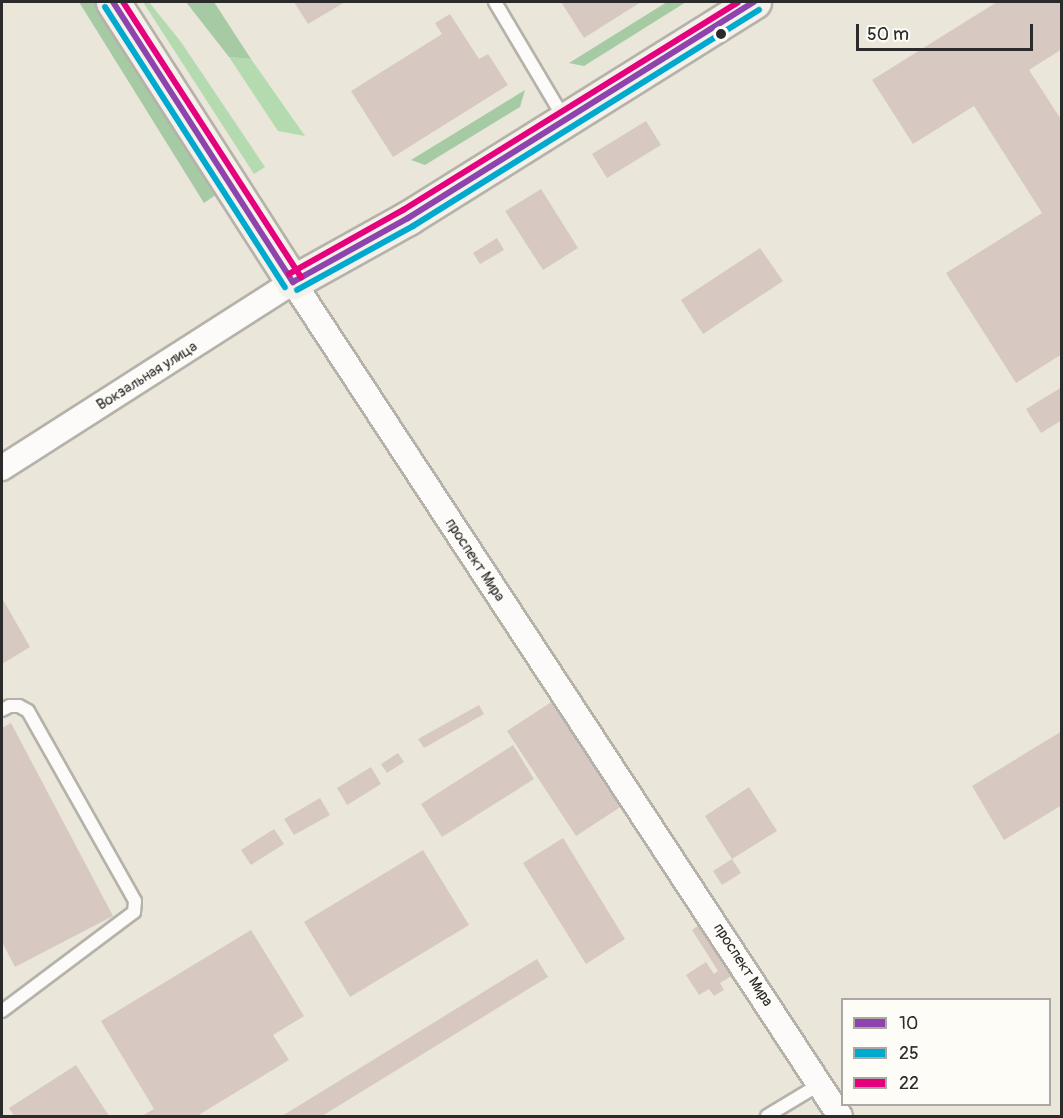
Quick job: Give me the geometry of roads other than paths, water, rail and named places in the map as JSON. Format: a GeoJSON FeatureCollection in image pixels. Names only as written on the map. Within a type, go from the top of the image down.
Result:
{"type":"FeatureCollection","features":[{"type":"Feature","properties":{"kind":"street","name":"проспект Мира"},"geometry":{"type":"LineString","coordinates":[[113,2],[292,282],[840,1116]]}},
{"type":"Feature","properties":{"kind":"street","name":"Вокзальная улица"},"geometry":{"type":"LineString","coordinates":[[2,468],[292,282],[408,218],[727,2]]}},
{"type":"Feature","properties":{"kind":"street","name":"Вокзальная улица"},"geometry":{"type":"LineString","coordinates":[[562,113],[754,2]]}},
{"type":"Feature","properties":{"kind":"lane"},"geometry":{"type":"LineString","coordinates":[[495,2],[562,113]]}},
{"type":"Feature","properties":{"kind":"lane"},"geometry":{"type":"LineString","coordinates":[[2,710],[10,706],[28,711],[135,902],[134,912],[2,1011]]}},
{"type":"Feature","properties":{"kind":"lane"},"geometry":{"type":"LineString","coordinates":[[768,1116],[820,1084]]}}]}
